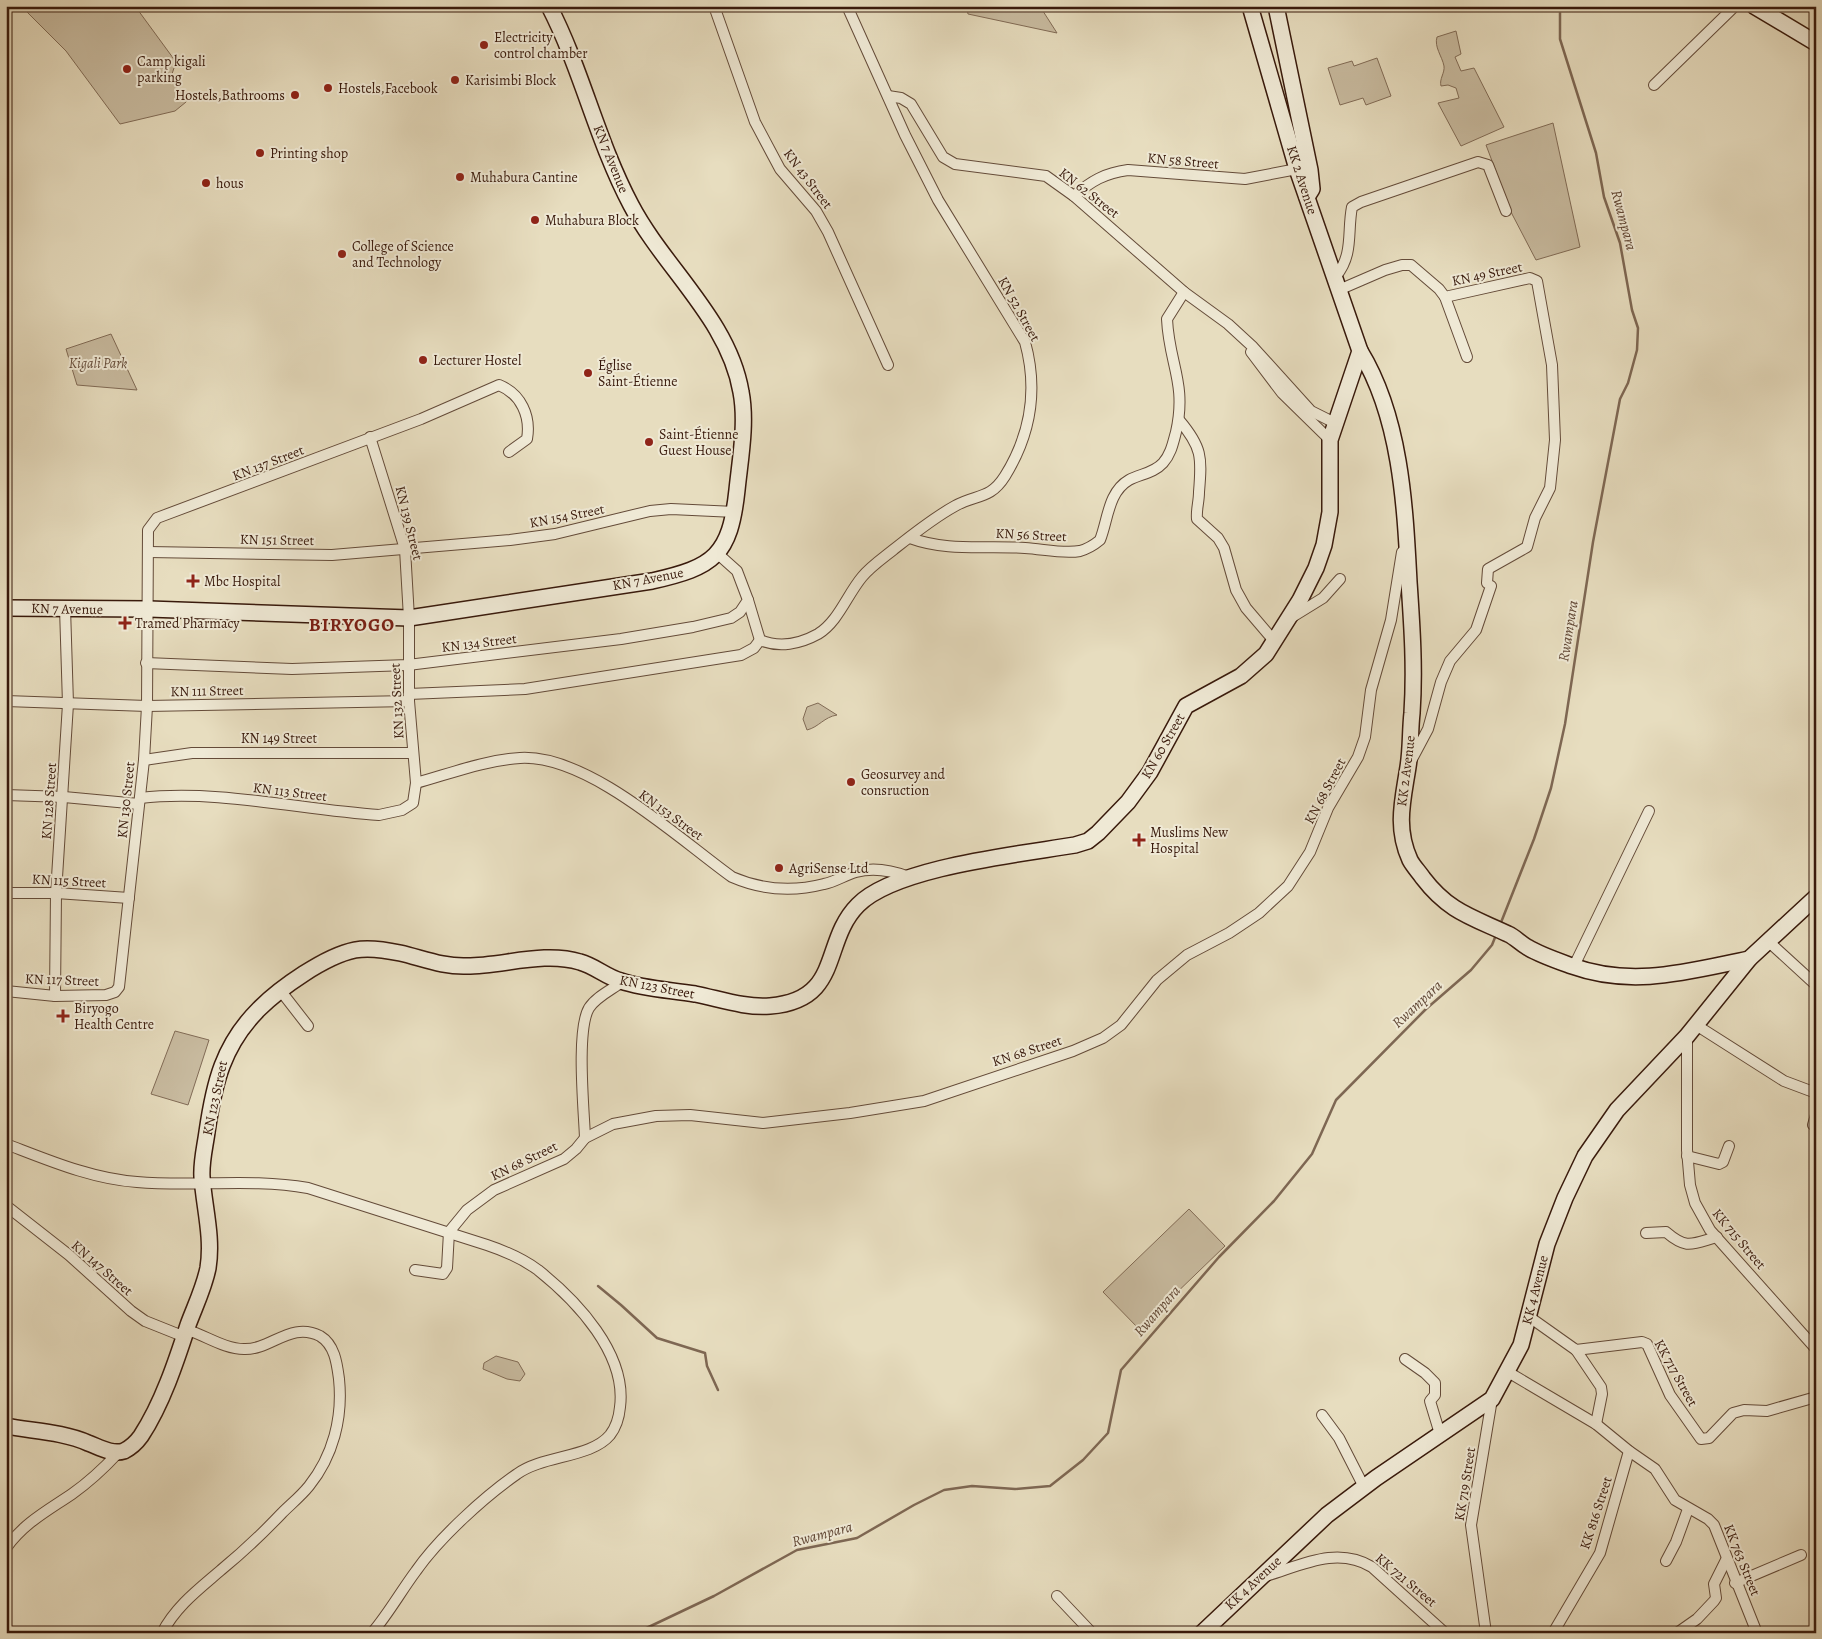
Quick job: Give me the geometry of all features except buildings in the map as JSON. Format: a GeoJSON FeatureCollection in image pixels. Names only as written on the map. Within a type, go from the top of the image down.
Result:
{"type":"FeatureCollection","features":[{"type":"Feature","properties":{"kind":"main road","name":"KN 7 Avenue"},"geometry":{"type":"LineString","coordinates":[[6,608],[149,610],[409,618],[687,573],[700,568],[718,554],[726,539],[734,512],[744,421],[742,393],[736,370],[718,333],[632,207],[606,154],[586,92],[549,6]]}},
{"type":"Feature","properties":{"kind":"main road","name":"KK 2 Avenue"},"geometry":{"type":"LineString","coordinates":[[1250,6],[1297,169],[1338,282],[1360,351],[1373,372],[1398,457],[1406,529],[1413,663],[1408,766],[1401,798],[1400,820],[1410,860],[1433,891],[1467,917],[1511,935],[1527,947],[1605,976],[1632,979],[1665,975],[1750,959]]}},
{"type":"Feature","properties":{"kind":"main road"},"geometry":{"type":"LineString","coordinates":[[1276,6],[1310,170],[1312,188],[1307,197]]}},
{"type":"Feature","properties":{"kind":"main road"},"geometry":{"type":"LineString","coordinates":[[1754,6],[1816,43]]}},
{"type":"Feature","properties":{"kind":"main road"},"geometry":{"type":"LineString","coordinates":[[1360,351],[1353,375],[1381,395]]}},
{"type":"Feature","properties":{"kind":"main road","name":"KN 60 Street"},"geometry":{"type":"LineString","coordinates":[[836,946],[850,915],[857,905],[881,888],[909,877],[965,864],[1075,845],[1088,841],[1128,802],[1154,764],[1186,706],[1246,672],[1266,654],[1276,642],[1316,568],[1324,545],[1330,512],[1330,440],[1353,375]]}},
{"type":"Feature","properties":{"kind":"main road","name":"KK 4 Avenue"},"geometry":{"type":"LineString","coordinates":[[1202,1633],[1258,1578],[1327,1515],[1364,1487],[1492,1399],[1521,1346],[1547,1244],[1565,1198],[1585,1156],[1617,1110],[1692,1030],[1750,959],[1816,897]]}},
{"type":"Feature","properties":{"kind":"main road","name":"KN 123 Street"},"geometry":{"type":"LineString","coordinates":[[118,1453],[127,1450],[141,1436],[159,1399],[186,1333],[208,1266],[208,1214],[202,1170],[212,1099],[225,1054],[246,1023],[280,990],[342,954],[358,950],[375,949],[449,966],[470,966],[532,960],[572,960],[590,966],[622,982],[747,1006],[771,1006],[798,999],[819,985],[836,946]]}},
{"type":"Feature","properties":{"kind":"main road"},"geometry":{"type":"LineString","coordinates":[[6,1426],[83,1440],[101,1449],[118,1453]]}},
{"type":"Feature","properties":{"kind":"street","name":"KN 43 Street"},"geometry":{"type":"LineString","coordinates":[[714,6],[732,52],[755,122],[780,169],[816,211],[828,232],[888,365]]}},
{"type":"Feature","properties":{"kind":"street","name":"KN 52 Street"},"geometry":{"type":"LineString","coordinates":[[760,640],[768,644],[795,644],[819,633],[830,623],[863,576],[910,538],[957,504],[982,498],[996,489],[1006,475],[1025,434],[1032,399],[1032,365],[1025,342],[938,200],[905,135],[848,6]]}},
{"type":"Feature","properties":{"kind":"street"},"geometry":{"type":"LineString","coordinates":[[1654,84],[1735,6]]}},
{"type":"Feature","properties":{"kind":"street","name":"KN 62 Street"},"geometry":{"type":"LineString","coordinates":[[888,96],[901,98],[911,104],[943,157],[955,164],[975,169],[1046,176],[1074,196],[1184,292],[1253,347],[1311,411],[1335,423]]}},
{"type":"Feature","properties":{"kind":"street"},"geometry":{"type":"LineString","coordinates":[[1338,282],[1349,250],[1352,207],[1361,202],[1478,162],[1488,165],[1506,211]]}},
{"type":"Feature","properties":{"kind":"street","name":"KN 58 Street"},"geometry":{"type":"LineString","coordinates":[[1074,196],[1088,184],[1110,172],[1128,170],[1245,179],[1297,169]]}},
{"type":"Feature","properties":{"kind":"street","name":"KN 49 Street"},"geometry":{"type":"LineString","coordinates":[[1338,282],[1402,265],[1411,265],[1439,288],[1445,297],[1530,278],[1538,281],[1552,365],[1555,440],[1550,488],[1535,518],[1527,547],[1488,569],[1489,585],[1476,630],[1450,661],[1441,682],[1428,729],[1408,766]]}},
{"type":"Feature","properties":{"kind":"street","name":"KN 56 Street"},"geometry":{"type":"LineString","coordinates":[[910,538],[950,548],[1002,547],[1068,552],[1081,551],[1100,540],[1116,492],[1124,484],[1146,474],[1163,463],[1172,449],[1179,420],[1181,393],[1167,319],[1184,292]]}},
{"type":"Feature","properties":{"kind":"street"},"geometry":{"type":"LineString","coordinates":[[1445,297],[1467,357]]}},
{"type":"Feature","properties":{"kind":"street","name":"KN 62 Street"},"geometry":{"type":"LineString","coordinates":[[1239,335],[1261,368],[1282,393],[1330,440]]}},
{"type":"Feature","properties":{"kind":"street","name":"KN 137 Street"},"geometry":{"type":"LineString","coordinates":[[149,610],[148,530],[157,518],[266,479],[370,437],[421,419],[475,394],[499,386],[504,387],[525,408],[528,416],[527,439],[510,452]]}},
{"type":"Feature","properties":{"kind":"street"},"geometry":{"type":"LineString","coordinates":[[1179,420],[1195,439],[1200,462],[1197,520],[1218,538],[1224,548],[1236,590],[1246,608],[1276,642]]}},
{"type":"Feature","properties":{"kind":"street","name":"KN 139 Street"},"geometry":{"type":"LineString","coordinates":[[370,437],[405,549],[409,618]]}},
{"type":"Feature","properties":{"kind":"street","name":"KN 154 Street"},"geometry":{"type":"LineString","coordinates":[[405,549],[465,545],[555,534],[650,511],[688,508],[734,512]]}},
{"type":"Feature","properties":{"kind":"street","name":"KN 68 Street"},"geometry":{"type":"LineString","coordinates":[[449,1232],[467,1210],[480,1199],[494,1190],[564,1158],[576,1149],[585,1138],[613,1124],[656,1116],[690,1115],[763,1123],[850,1113],[924,1101],[1073,1051],[1103,1038],[1121,1025],[1157,980],[1187,955],[1237,928],[1259,913],[1288,886],[1310,852],[1328,808],[1358,757],[1365,737],[1371,690],[1391,620],[1406,529]]}},
{"type":"Feature","properties":{"kind":"street","name":"KN 151 Street"},"geometry":{"type":"LineString","coordinates":[[148,552],[332,555],[405,549]]}},
{"type":"Feature","properties":{"kind":"street"},"geometry":{"type":"LineString","coordinates":[[718,554],[737,571],[760,640]]}},
{"type":"Feature","properties":{"kind":"street"},"geometry":{"type":"LineString","coordinates":[[1288,620],[1323,598],[1340,579]]}},
{"type":"Feature","properties":{"kind":"street","name":"KN 134 Street"},"geometry":{"type":"LineString","coordinates":[[146,664],[292,669],[408,665],[622,639],[694,627],[731,618],[740,612],[748,600]]}},
{"type":"Feature","properties":{"kind":"street","name":"KN 128 Street"},"geometry":{"type":"LineString","coordinates":[[54,996],[56,893],[64,797],[68,704],[65,608]]}},
{"type":"Feature","properties":{"kind":"street","name":"KN 130 Street"},"geometry":{"type":"LineString","coordinates":[[116,992],[119,987],[124,950],[144,760],[149,610]]}},
{"type":"Feature","properties":{"kind":"street","name":"KN 132 Street"},"geometry":{"type":"LineString","coordinates":[[409,618],[409,698],[416,782]]}},
{"type":"Feature","properties":{"kind":"street","name":"KN 111 Street"},"geometry":{"type":"LineString","coordinates":[[6,701],[147,706],[409,698],[525,689],[562,685],[627,672],[741,655],[754,648],[760,640]]}},
{"type":"Feature","properties":{"kind":"street","name":"KN 149 Street"},"geometry":{"type":"LineString","coordinates":[[144,760],[192,753],[413,754]]}},
{"type":"Feature","properties":{"kind":"street","name":"KN 153 Street"},"geometry":{"type":"LineString","coordinates":[[416,782],[500,760],[521,758],[556,763],[618,793],[650,814],[727,874],[744,882],[768,888],[796,889],[825,884],[856,872],[869,870],[896,872],[909,877]]}},
{"type":"Feature","properties":{"kind":"street","name":"KN 113 Street"},"geometry":{"type":"LineString","coordinates":[[6,795],[140,801],[179,796],[379,815],[409,807],[415,798],[416,782]]}},
{"type":"Feature","properties":{"kind":"street"},"geometry":{"type":"LineString","coordinates":[[1574,966],[1649,811]]}},
{"type":"Feature","properties":{"kind":"street","name":"KN 115 Street"},"geometry":{"type":"LineString","coordinates":[[6,893],[56,893],[130,898]]}},
{"type":"Feature","properties":{"kind":"street"},"geometry":{"type":"LineString","coordinates":[[1769,942],[1816,985]]}},
{"type":"Feature","properties":{"kind":"street"},"geometry":{"type":"LineString","coordinates":[[585,1138],[583,1050],[584,1029],[588,1010],[596,1000],[622,982]]}},
{"type":"Feature","properties":{"kind":"street"},"geometry":{"type":"LineString","coordinates":[[280,990],[308,1026]]}},
{"type":"Feature","properties":{"kind":"street","name":"KN 117 Street"},"geometry":{"type":"LineString","coordinates":[[6,991],[54,996],[106,995],[116,992]]}},
{"type":"Feature","properties":{"kind":"street"},"geometry":{"type":"LineString","coordinates":[[1692,1030],[1784,1081],[1816,1093]]}},
{"type":"Feature","properties":{"kind":"street","name":"KK 715 Street"},"geometry":{"type":"LineString","coordinates":[[1692,1030],[1687,1156],[1690,1185],[1695,1203],[1710,1230],[1816,1349]]}},
{"type":"Feature","properties":{"kind":"street"},"geometry":{"type":"LineString","coordinates":[[6,1144],[86,1173],[137,1182],[281,1183],[308,1188],[449,1232],[510,1253],[536,1269],[587,1320],[609,1349],[618,1369],[622,1395],[618,1422],[610,1435],[597,1446],[543,1461],[519,1472],[498,1488],[440,1541],[417,1569],[372,1633]]}},
{"type":"Feature","properties":{"kind":"street"},"geometry":{"type":"LineString","coordinates":[[1687,1156],[1719,1164],[1722,1162],[1729,1146]]}},
{"type":"Feature","properties":{"kind":"street","name":"KN 147 Street"},"geometry":{"type":"LineString","coordinates":[[9,1208],[68,1255],[131,1311],[145,1321],[245,1350],[289,1333],[311,1332],[321,1337],[332,1348],[335,1356],[340,1410],[331,1448],[309,1486],[258,1538],[186,1599],[168,1620],[162,1633]]}},
{"type":"Feature","properties":{"kind":"street"},"geometry":{"type":"LineString","coordinates":[[415,1270],[441,1275],[446,1271],[449,1232]]}},
{"type":"Feature","properties":{"kind":"street"},"geometry":{"type":"LineString","coordinates":[[1646,1233],[1666,1232],[1676,1242],[1691,1244],[1717,1237]]}},
{"type":"Feature","properties":{"kind":"street"},"geometry":{"type":"LineString","coordinates":[[1528,1316],[1576,1350],[1601,1387],[1602,1394],[1596,1424]]}},
{"type":"Feature","properties":{"kind":"street","name":"KK 717 Street"},"geometry":{"type":"LineString","coordinates":[[1576,1350],[1642,1342],[1647,1344],[1670,1395],[1701,1439],[1709,1438],[1733,1413],[1744,1410],[1767,1411],[1816,1397]]}},
{"type":"Feature","properties":{"kind":"street"},"geometry":{"type":"LineString","coordinates":[[1405,1359],[1426,1373],[1435,1383],[1434,1395],[1430,1401],[1440,1434]]}},
{"type":"Feature","properties":{"kind":"street","name":"KK 763 Street"},"geometry":{"type":"LineString","coordinates":[[1508,1372],[1596,1424],[1628,1451],[1655,1469],[1675,1500],[1708,1519],[1714,1525],[1726,1560],[1757,1633]]}},
{"type":"Feature","properties":{"kind":"street","name":"KK 719 Street"},"geometry":{"type":"LineString","coordinates":[[1486,1633],[1471,1525],[1492,1399]]}},
{"type":"Feature","properties":{"kind":"street"},"geometry":{"type":"LineString","coordinates":[[1322,1415],[1339,1438],[1364,1487]]}},
{"type":"Feature","properties":{"kind":"street","name":"KK 816 Street"},"geometry":{"type":"LineString","coordinates":[[1553,1633],[1600,1552],[1628,1451]]}},
{"type":"Feature","properties":{"kind":"street"},"geometry":{"type":"LineString","coordinates":[[6,1548],[23,1527],[87,1482],[118,1453]]}},
{"type":"Feature","properties":{"kind":"street"},"geometry":{"type":"LineString","coordinates":[[1666,1561],[1676,1542],[1688,1509]]}},
{"type":"Feature","properties":{"kind":"street"},"geometry":{"type":"LineString","coordinates":[[1736,1583],[1801,1555]]}},
{"type":"Feature","properties":{"kind":"street","name":"KK 721 Street"},"geometry":{"type":"LineString","coordinates":[[1258,1578],[1338,1556],[1359,1559],[1372,1567],[1445,1633]]}},
{"type":"Feature","properties":{"kind":"street"},"geometry":{"type":"LineString","coordinates":[[1677,1633],[1696,1619],[1714,1601],[1716,1598],[1714,1584],[1726,1560]]}},
{"type":"Feature","properties":{"kind":"street"},"geometry":{"type":"LineString","coordinates":[[1058,1596],[1092,1633]]}},
{"type":"Feature","properties":{"kind":"green space","name":"Camp kigali parking"},"geometry":{"type":"Polygon","coordinates":[[[31,6],[135,6],[176,62],[171,77],[186,99],[186,102],[175,111],[120,124],[66,51],[26,11],[31,6]]]}},
{"type":"Feature","properties":{"kind":"green space"},"geometry":{"type":"Polygon","coordinates":[[[966,6],[1043,6],[1041,8],[1057,33],[968,14],[966,6]]]}},
{"type":"Feature","properties":{"kind":"green space"},"geometry":{"type":"Polygon","coordinates":[[[1456,31],[1461,54],[1455,57],[1461,71],[1474,68],[1504,127],[1461,146],[1438,103],[1459,98],[1456,88],[1448,85],[1441,86],[1444,66],[1436,41],[1437,37],[1456,31]]]}},
{"type":"Feature","properties":{"kind":"green space"},"geometry":{"type":"Polygon","coordinates":[[[1377,58],[1391,96],[1366,105],[1363,98],[1340,105],[1328,68],[1352,61],[1354,66],[1377,58]]]}},
{"type":"Feature","properties":{"kind":"green space"},"geometry":{"type":"Polygon","coordinates":[[[1553,123],[1580,247],[1536,260],[1512,214],[1486,145],[1553,123]]]}},
{"type":"Feature","properties":{"kind":"green space","name":"Kigali Park"},"geometry":{"type":"Polygon","coordinates":[[[111,334],[137,390],[77,385],[66,349],[111,334]]]}},
{"type":"Feature","properties":{"kind":"green space"},"geometry":{"type":"Polygon","coordinates":[[[818,703],[837,715],[807,730],[803,719],[807,707],[818,703]]]}},
{"type":"Feature","properties":{"kind":"green space"},"geometry":{"type":"Polygon","coordinates":[[[175,1031],[209,1040],[188,1105],[151,1094],[175,1031]]]}},
{"type":"Feature","properties":{"kind":"green space"},"geometry":{"type":"Polygon","coordinates":[[[1189,1209],[1225,1246],[1139,1329],[1103,1292],[1189,1209]]]}},
{"type":"Feature","properties":{"kind":"green space"},"geometry":{"type":"Polygon","coordinates":[[[496,1356],[518,1362],[525,1374],[520,1381],[507,1379],[483,1369],[484,1363],[496,1356]]]}},
{"type":"Feature","properties":{"kind":"waterway","name":"Rwampara"},"geometry":{"type":"LineString","coordinates":[[1500,925],[1534,839],[1551,788],[1565,724],[1593,542],[1620,399],[1628,383],[1637,350],[1638,328],[1632,310],[1620,243],[1604,197],[1596,153],[1560,39],[1560,6]]}},
{"type":"Feature","properties":{"kind":"waterway","name":"Rwampara"},"geometry":{"type":"LineString","coordinates":[[636,1633],[714,1596],[797,1550],[857,1538],[944,1490],[972,1486],[1015,1489],[1050,1486],[1083,1460],[1108,1433],[1121,1370],[1219,1257],[1274,1201],[1312,1154],[1336,1100],[1426,1009],[1471,970],[1492,945],[1496,935]]}},
{"type":"Feature","properties":{"kind":"waterway"},"geometry":{"type":"LineString","coordinates":[[598,1286],[657,1338],[705,1353],[707,1366],[718,1390]]}},
{"type":"Feature","properties":{"kind":"place","name":"Electricity control chamber"},"geometry":{"type":"Point","coordinates":[484,45]}},
{"type":"Feature","properties":{"kind":"place","name":"Camp kigali parking"},"geometry":{"type":"Point","coordinates":[127,69]}},
{"type":"Feature","properties":{"kind":"place","name":"Karisimbi Block"},"geometry":{"type":"Point","coordinates":[455,80]}},
{"type":"Feature","properties":{"kind":"place","name":"Hostels,Facebook"},"geometry":{"type":"Point","coordinates":[328,88]}},
{"type":"Feature","properties":{"kind":"place","name":"Hostels,Bathrooms"},"geometry":{"type":"Point","coordinates":[295,95]}},
{"type":"Feature","properties":{"kind":"place","name":"Printing shop"},"geometry":{"type":"Point","coordinates":[260,153]}},
{"type":"Feature","properties":{"kind":"place","name":"Muhabura Cantine"},"geometry":{"type":"Point","coordinates":[460,177]}},
{"type":"Feature","properties":{"kind":"place","name":"hous"},"geometry":{"type":"Point","coordinates":[206,183]}},
{"type":"Feature","properties":{"kind":"place","name":"Muhabura Block"},"geometry":{"type":"Point","coordinates":[535,220]}},
{"type":"Feature","properties":{"kind":"place","name":"College of Science and Technology"},"geometry":{"type":"Point","coordinates":[342,254]}},
{"type":"Feature","properties":{"kind":"place","name":"Lecturer Hostel"},"geometry":{"type":"Point","coordinates":[423,360]}},
{"type":"Feature","properties":{"kind":"place","name":"Église Saint-Étienne"},"geometry":{"type":"Point","coordinates":[588,373]}},
{"type":"Feature","properties":{"kind":"place","name":"Saint-Étienne Guest House"},"geometry":{"type":"Point","coordinates":[649,442]}},
{"type":"Feature","properties":{"kind":"place","name":"Mbc Hospital"},"geometry":{"type":"Point","coordinates":[193,581]}},
{"type":"Feature","properties":{"kind":"place","name":"Tramed Pharmacy"},"geometry":{"type":"Point","coordinates":[125,623]}},
{"type":"Feature","properties":{"kind":"place","name":"Geosurvey and consruction"},"geometry":{"type":"Point","coordinates":[851,782]}},
{"type":"Feature","properties":{"kind":"place","name":"Muslims New Hospital"},"geometry":{"type":"Point","coordinates":[1139,840]}},
{"type":"Feature","properties":{"kind":"place","name":"AgriSense Ltd"},"geometry":{"type":"Point","coordinates":[779,868]}},
{"type":"Feature","properties":{"kind":"place","name":"Biryogo Health Centre"},"geometry":{"type":"Point","coordinates":[63,1016]}},
{"type":"Feature","properties":{"kind":"district","name":"BIRYOGO"},"geometry":{"type":"Point","coordinates":[352,625]}}]}
